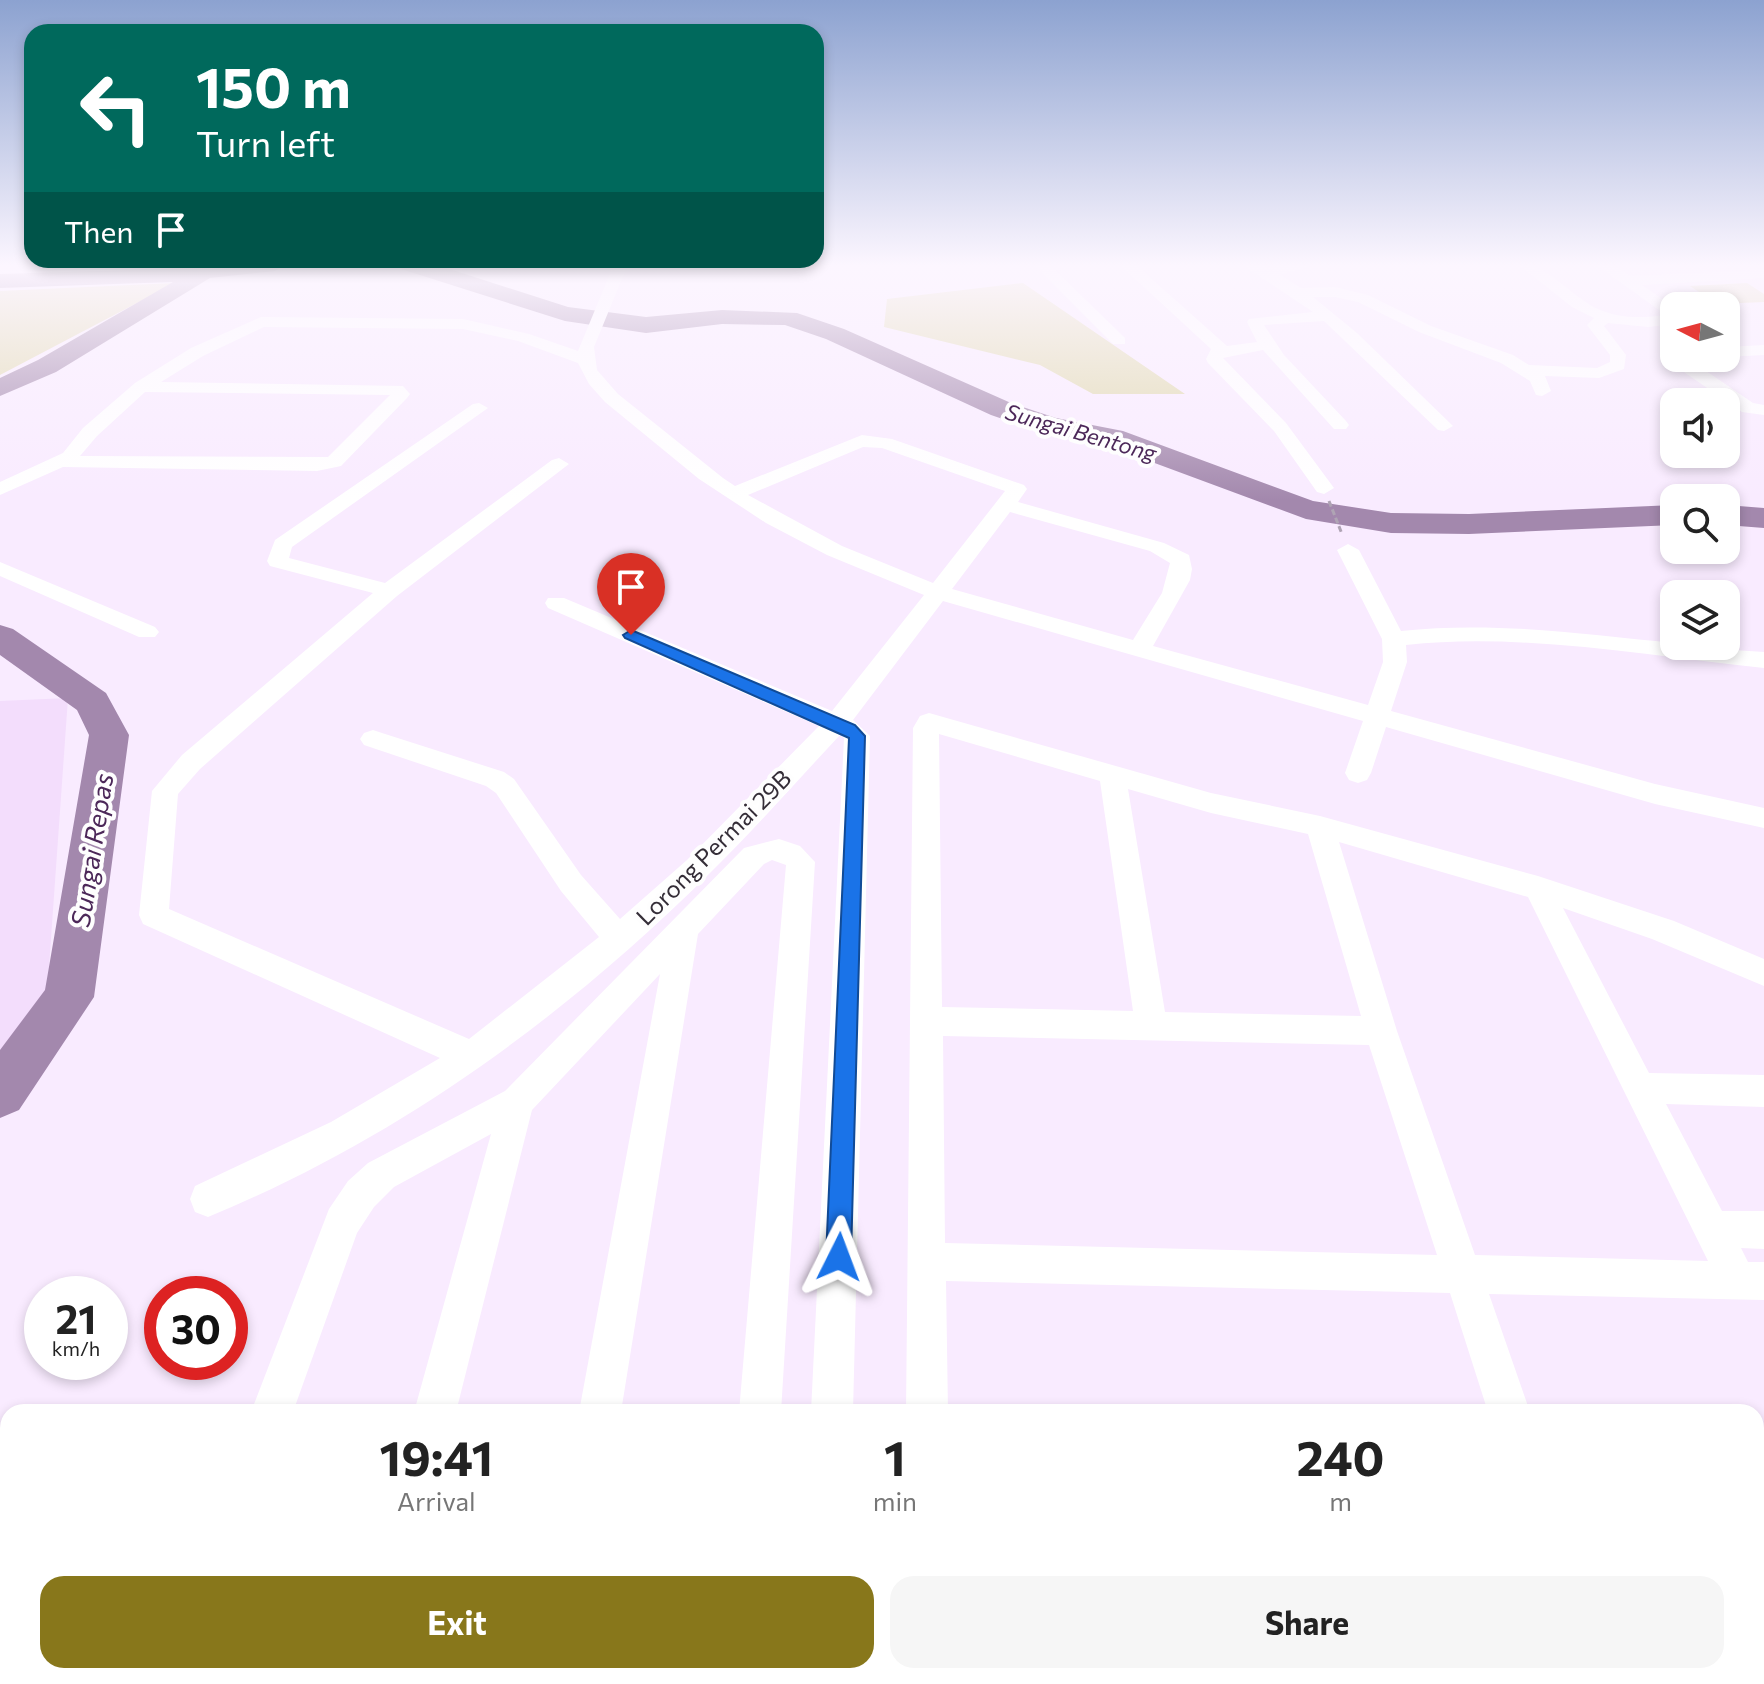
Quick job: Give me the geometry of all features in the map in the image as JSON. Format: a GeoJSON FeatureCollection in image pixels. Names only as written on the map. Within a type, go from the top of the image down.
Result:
{"type":"FeatureCollection","features":[{"type":"Feature","properties":{"kind":"street"},"geometry":{"type":"LineString","coordinates":[[0,489],[66,458],[117,405],[215,343]]}},
{"type":"Feature","properties":{"kind":"street"},"geometry":{"type":"LineString","coordinates":[[538,343],[584,359]]}},
{"type":"Feature","properties":{"kind":"street"},"geometry":{"type":"LineString","coordinates":[[589,343],[584,359],[590,375],[617,401],[733,494],[814,538],[937,592],[1655,794],[1764,818]]}},
{"type":"Feature","properties":{"kind":"street"},"geometry":{"type":"LineString","coordinates":[[1214,343],[1223,351]]}},
{"type":"Feature","properties":{"kind":"street"},"geometry":{"type":"LineString","coordinates":[[1265,343],[1340,425]]}},
{"type":"Feature","properties":{"kind":"street"},"geometry":{"type":"LineString","coordinates":[[1354,343],[1444,426]]}},
{"type":"Feature","properties":{"kind":"street"},"geometry":{"type":"LineString","coordinates":[[1459,343],[1529,370],[1599,373],[1618,365],[1618,355],[1608,343]]}},
{"type":"Feature","properties":{"kind":"street"},"geometry":{"type":"LineString","coordinates":[[1267,345],[1223,351],[1214,355],[1214,359],[1280,427],[1324,488]]}},
{"type":"Feature","properties":{"kind":"street"},"geometry":{"type":"LineString","coordinates":[[1740,351],[1764,350]]}},
{"type":"Feature","properties":{"kind":"street"},"geometry":{"type":"LineString","coordinates":[[1529,370],[1542,383],[1542,391]]}},
{"type":"Feature","properties":{"kind":"street"},"geometry":{"type":"LineString","coordinates":[[1692,372],[1748,408],[1764,410]]}},
{"type":"Feature","properties":{"kind":"street"},"geometry":{"type":"LineString","coordinates":[[66,458],[66,462],[80,463],[317,465],[334,462],[401,394],[397,390],[360,389],[141,387]]}},
{"type":"Feature","properties":{"kind":"street"},"geometry":{"type":"LineString","coordinates":[[389,591],[278,561],[282,544],[479,408]]}},
{"type":"Feature","properties":{"kind":"street"},"geometry":{"type":"LineString","coordinates":[[733,494],[857,442],[876,441],[1014,487],[1017,492],[1007,505],[1157,547],[1181,560],[1182,573],[1139,649]]}},
{"type":"Feature","properties":{"kind":"street"},"geometry":{"type":"LineString","coordinates":[[471,1056],[154,915],[165,791],[191,762],[389,591],[559,464]]}},
{"type":"Feature","properties":{"kind":"street","name":"Lorong Permai 29B"},"geometry":{"type":"LineString","coordinates":[[373,739],[495,779],[505,786],[515,796],[571,883],[619,939],[707,858],[836,724],[1007,505]]}},
{"type":"Feature","properties":{"kind":"street"},"geometry":{"type":"LineString","coordinates":[[1348,550],[1394,639],[1395,662],[1358,773]]}},
{"type":"Feature","properties":{"kind":"street"},"geometry":{"type":"LineString","coordinates":[[0,568],[147,632]]}},
{"type":"Feature","properties":{"kind":"street"},"geometry":{"type":"LineString","coordinates":[[556,603],[855,732],[859,748],[832,1404]]}},
{"type":"Feature","properties":{"kind":"street"},"geometry":{"type":"LineString","coordinates":[[1394,639],[1447,633],[1496,633],[1764,660]]}},
{"type":"Feature","properties":{"kind":"street"},"geometry":{"type":"LineString","coordinates":[[927,1404],[927,723],[936,722],[1223,806],[1320,826],[1538,888],[1663,930],[1764,973]]}},
{"type":"Feature","properties":{"kind":"street"},"geometry":{"type":"LineString","coordinates":[[1112,775],[1151,1026]]}},
{"type":"Feature","properties":{"kind":"street"},"geometry":{"type":"LineString","coordinates":[[1320,826],[1381,1031],[1506,1404]]}},
{"type":"Feature","properties":{"kind":"street"},"geometry":{"type":"LineString","coordinates":[[275,1404],[342,1222],[355,1201],[381,1175],[517,1102],[684,926],[754,856],[767,848],[784,851],[801,862],[761,1404]]}},
{"type":"Feature","properties":{"kind":"street"},"geometry":{"type":"LineString","coordinates":[[1538,888],[1712,1229],[1751,1281]]}},
{"type":"Feature","properties":{"kind":"street"},"geometry":{"type":"LineString","coordinates":[[601,1404],[684,926]]}},
{"type":"Feature","properties":{"kind":"street"},"geometry":{"type":"LineString","coordinates":[[208,1199],[327,1145],[399,1104],[506,1032],[619,939]]}},
{"type":"Feature","properties":{"kind":"street"},"geometry":{"type":"LineString","coordinates":[[927,1021],[1381,1031]]}},
{"type":"Feature","properties":{"kind":"street"},"geometry":{"type":"LineString","coordinates":[[1640,1088],[1764,1091]]}},
{"type":"Feature","properties":{"kind":"street"},"geometry":{"type":"LineString","coordinates":[[437,1404],[517,1102]]}},
{"type":"Feature","properties":{"kind":"street"},"geometry":{"type":"LineString","coordinates":[[1712,1229],[1764,1230]]}},
{"type":"Feature","properties":{"kind":"street"},"geometry":{"type":"LineString","coordinates":[[929,1262],[1751,1281]]}},
{"type":"Feature","properties":{"kind":"path"},"geometry":{"type":"LineString","coordinates":[[1324,488],[1348,550]]}},
{"type":"Feature","properties":{"kind":"shaded area"},"geometry":{"type":"Polygon","coordinates":[[[0,343],[62,343],[0,375],[0,343]]]}},
{"type":"Feature","properties":{"kind":"shaded area"},"geometry":{"type":"Polygon","coordinates":[[[948,343],[1110,343],[1185,394],[1093,394],[1040,365],[948,343]]]}},
{"type":"Feature","properties":{"kind":"shaded area"},"geometry":{"type":"Polygon","coordinates":[[[68,698],[46,1009],[0,1064],[0,701],[68,698]]]}},
{"type":"Feature","properties":{"kind":"waterway","name":"Sungai Repas"},"geometry":{"type":"LineString","coordinates":[[0,388],[87,343]]}},
{"type":"Feature","properties":{"kind":"waterway","name":"Sungai Bentong"},"geometry":{"type":"LineString","coordinates":[[854,343],[1001,409],[1050,426],[1113,437],[1306,509],[1391,523],[1469,524],[1660,516]]}},
{"type":"Feature","properties":{"kind":"waterway","name":"Sungai Bentong"},"geometry":{"type":"LineString","coordinates":[[1740,516],[1764,518]]}},
{"type":"Feature","properties":{"kind":"waterway","name":"Sungai Repas"},"geometry":{"type":"LineString","coordinates":[[0,637],[92,702],[109,735],[69,997],[0,1093]]}},
{"type":"Feature","properties":{"kind":"route"},"geometry":{"type":"LineString","coordinates":[[631,635],[850,729],[857,736],[859,748],[839,1257]]}}]}
